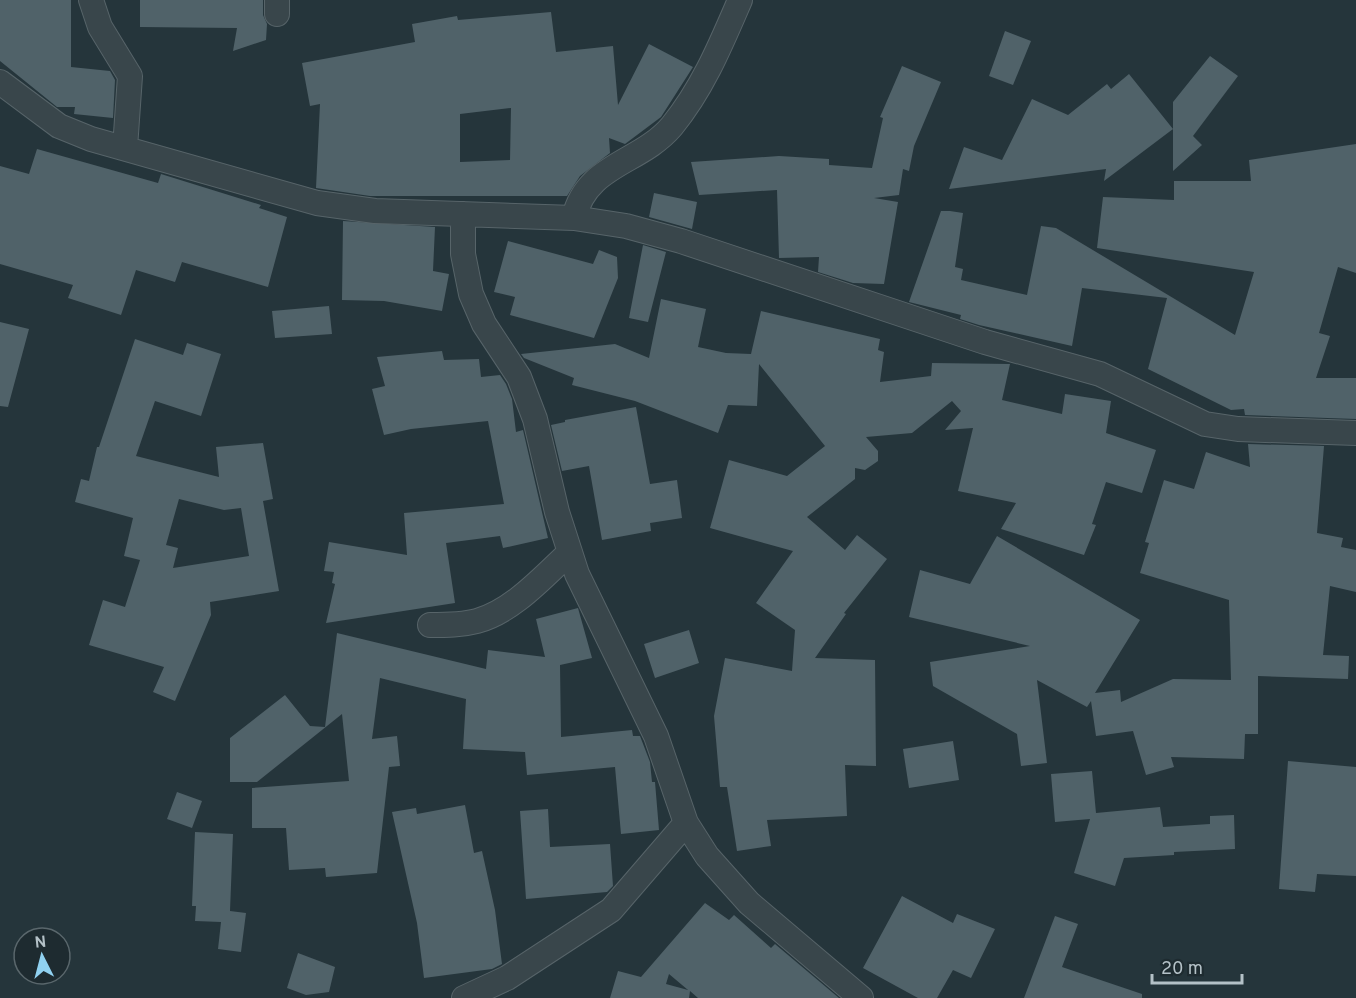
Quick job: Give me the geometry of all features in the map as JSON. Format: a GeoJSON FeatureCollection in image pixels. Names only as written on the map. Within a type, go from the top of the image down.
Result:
{"type":"FeatureCollection","features":[{"type":"Feature","properties":{"kind":"street"},"geometry":{"type":"LineString","coordinates":[[91,0],[100,27],[130,76],[125,148]]}},
{"type":"Feature","properties":{"kind":"street"},"geometry":{"type":"LineString","coordinates":[[574,218],[589,184],[662,135],[693,99],[712,66],[740,0]]}},
{"type":"Feature","properties":{"kind":"street"},"geometry":{"type":"LineString","coordinates":[[0,82],[59,126],[91,140],[317,203],[375,212],[574,218],[626,226],[681,241],[985,342],[1100,374],[1205,424],[1238,429],[1356,433]]}},
{"type":"Feature","properties":{"kind":"street"},"geometry":{"type":"LineString","coordinates":[[463,214],[463,254],[471,294],[484,324],[519,377],[535,419],[557,512],[570,552],[606,636],[656,736],[686,823],[707,856],[749,903],[861,998]]}},
{"type":"Feature","properties":{"kind":"street"},"geometry":{"type":"LineString","coordinates":[[430,625],[478,621],[498,612],[540,581],[570,552]]}},
{"type":"Feature","properties":{"kind":"street"},"geometry":{"type":"LineString","coordinates":[[464,998],[505,988],[610,910],[686,823]]}},
{"type":"Feature","properties":{"kind":"building"},"geometry":{"type":"Polygon","coordinates":[[[0,0],[71,0],[71,67],[110,71],[115,80],[113,118],[74,114],[75,107],[57,107],[0,61],[0,0]]]}},
{"type":"Feature","properties":{"kind":"building"},"geometry":{"type":"Polygon","coordinates":[[[140,0],[263,0],[263,15],[267,24],[266,40],[233,51],[237,28],[140,27],[140,0]]]}},
{"type":"Feature","properties":{"kind":"building"},"geometry":{"type":"Polygon","coordinates":[[[551,12],[556,52],[613,46],[618,105],[649,44],[693,67],[661,117],[625,144],[609,138],[610,153],[580,176],[567,196],[370,196],[316,188],[320,104],[310,106],[302,63],[415,42],[412,24],[457,16],[458,20],[551,12]],[[511,108],[460,114],[460,162],[510,160],[511,108]]]}},
{"type":"Feature","properties":{"kind":"building"},"geometry":{"type":"Polygon","coordinates":[[[1005,31],[1031,41],[1013,85],[989,76],[1005,31]]]}},
{"type":"Feature","properties":{"kind":"building"},"geometry":{"type":"Polygon","coordinates":[[[1210,56],[1238,76],[1193,136],[1202,145],[1173,171],[1173,102],[1210,56]]]}},
{"type":"Feature","properties":{"kind":"building"},"geometry":{"type":"Polygon","coordinates":[[[902,66],[941,82],[914,146],[909,171],[903,169],[899,195],[874,198],[898,202],[884,284],[853,283],[818,272],[819,257],[779,258],[777,190],[699,195],[691,162],[779,156],[829,159],[829,165],[872,168],[883,118],[880,117],[902,66]]]}},
{"type":"Feature","properties":{"kind":"building"},"geometry":{"type":"Polygon","coordinates":[[[1129,74],[1173,129],[1104,181],[1106,169],[949,189],[964,147],[1002,160],[1032,99],[1068,115],[1107,84],[1111,89],[1129,74]]]}},
{"type":"Feature","properties":{"kind":"building"},"geometry":{"type":"Polygon","coordinates":[[[1356,144],[1356,273],[1338,267],[1319,333],[1330,336],[1316,378],[1356,378],[1356,419],[1245,415],[1244,409],[1231,410],[1148,369],[1167,298],[1082,288],[1072,346],[979,325],[960,319],[961,315],[909,302],[941,211],[950,211],[963,213],[955,267],[963,269],[961,280],[1027,295],[1041,226],[1056,228],[1235,335],[1254,272],[1097,248],[1103,197],[1174,200],[1174,181],[1251,181],[1249,160],[1356,144]]]}},
{"type":"Feature","properties":{"kind":"building"},"geometry":{"type":"Polygon","coordinates":[[[37,149],[158,183],[161,174],[261,205],[259,208],[287,217],[268,287],[182,262],[175,282],[136,270],[121,315],[68,298],[73,285],[0,264],[0,166],[29,174],[37,149]]]}},
{"type":"Feature","properties":{"kind":"building"},"geometry":{"type":"Polygon","coordinates":[[[654,193],[697,202],[692,229],[649,217],[654,193]]]}},
{"type":"Feature","properties":{"kind":"building"},"geometry":{"type":"Polygon","coordinates":[[[343,221],[435,227],[433,271],[449,274],[442,311],[384,301],[342,300],[343,221]]]}},
{"type":"Feature","properties":{"kind":"building"},"geometry":{"type":"Polygon","coordinates":[[[508,241],[593,264],[599,250],[617,257],[618,278],[594,338],[510,315],[515,297],[494,292],[508,241]]]}},
{"type":"Feature","properties":{"kind":"building"},"geometry":{"type":"Polygon","coordinates":[[[643,245],[666,252],[648,322],[629,318],[643,245]]]}},
{"type":"Feature","properties":{"kind":"building"},"geometry":{"type":"Polygon","coordinates":[[[661,299],[706,309],[698,347],[726,353],[751,354],[761,311],[880,339],[878,350],[884,352],[880,382],[931,376],[932,363],[1010,364],[1002,400],[1062,414],[1065,394],[1111,401],[1106,433],[1156,450],[1142,493],[1106,482],[1092,524],[1096,525],[1084,555],[1001,529],[1016,503],[958,491],[973,428],[945,430],[961,411],[952,401],[912,433],[866,437],[878,451],[878,461],[865,470],[855,468],[855,479],[807,517],[845,550],[857,535],[887,559],[844,613],[846,614],[815,658],[875,660],[876,766],[845,765],[847,816],[767,820],[771,846],[737,851],[727,787],[720,787],[714,716],[725,658],[792,671],[795,630],[756,603],[793,551],[710,528],[729,460],[787,476],[825,446],[759,364],[757,406],[728,405],[718,433],[635,401],[572,385],[574,378],[524,358],[521,354],[615,344],[649,358],[661,299]]]}},
{"type":"Feature","properties":{"kind":"building"},"geometry":{"type":"Polygon","coordinates":[[[329,306],[332,334],[275,338],[272,311],[329,306]]]}},
{"type":"Feature","properties":{"kind":"building"},"geometry":{"type":"Polygon","coordinates":[[[0,322],[29,329],[8,407],[0,406],[0,322]]]}},
{"type":"Feature","properties":{"kind":"building"},"geometry":{"type":"Polygon","coordinates":[[[135,339],[183,355],[187,343],[221,354],[201,416],[155,401],[136,456],[219,477],[216,447],[263,443],[273,499],[263,501],[279,591],[210,602],[211,615],[175,701],[153,692],[164,667],[89,645],[103,600],[125,607],[140,560],[124,556],[133,518],[75,502],[81,479],[89,481],[97,447],[99,447],[135,339]],[[179,499],[166,545],[178,548],[173,568],[249,556],[241,508],[224,510],[179,499]]]}},
{"type":"Feature","properties":{"kind":"building"},"geometry":{"type":"Polygon","coordinates":[[[442,351],[444,360],[479,359],[481,377],[500,375],[506,384],[512,399],[516,432],[523,430],[548,538],[503,548],[500,536],[446,543],[455,603],[326,623],[335,584],[332,583],[334,572],[324,571],[329,542],[407,555],[404,513],[504,504],[488,421],[411,429],[384,435],[372,389],[385,386],[377,357],[442,351]]]}},
{"type":"Feature","properties":{"kind":"building"},"geometry":{"type":"Polygon","coordinates":[[[636,407],[650,484],[677,480],[682,518],[650,523],[651,531],[602,540],[589,466],[562,471],[551,425],[565,422],[565,420],[636,407]]]}},
{"type":"Feature","properties":{"kind":"building"},"geometry":{"type":"Polygon","coordinates":[[[1248,444],[1324,446],[1317,533],[1343,538],[1341,547],[1356,550],[1356,592],[1330,586],[1323,655],[1349,656],[1348,679],[1258,676],[1258,734],[1245,734],[1244,759],[1171,757],[1174,767],[1146,775],[1133,731],[1096,736],[1091,701],[1087,707],[1037,680],[1047,763],[1021,766],[1017,734],[933,686],[930,662],[1030,646],[909,617],[920,570],[970,584],[997,536],[1140,620],[1095,693],[1120,690],[1121,702],[1173,679],[1231,680],[1229,600],[1140,573],[1149,543],[1145,542],[1164,480],[1194,489],[1206,452],[1250,467],[1248,444]]]}},
{"type":"Feature","properties":{"kind":"building"},"geometry":{"type":"Polygon","coordinates":[[[578,608],[592,658],[560,665],[561,737],[632,730],[633,736],[640,736],[650,762],[652,782],[655,782],[659,830],[621,834],[615,767],[527,775],[525,752],[463,749],[466,699],[380,678],[372,739],[397,736],[400,766],[389,767],[377,873],[326,877],[325,868],[289,870],[286,828],[252,828],[252,788],[349,781],[342,714],[257,782],[230,782],[230,738],[285,695],[310,726],[325,727],[337,633],[486,669],[488,650],[545,657],[536,619],[578,608]]]}},
{"type":"Feature","properties":{"kind":"building"},"geometry":{"type":"Polygon","coordinates":[[[689,630],[699,663],[655,678],[644,644],[689,630]]]}},
{"type":"Feature","properties":{"kind":"building"},"geometry":{"type":"Polygon","coordinates":[[[953,741],[959,780],[909,788],[903,749],[953,741]]]}},
{"type":"Feature","properties":{"kind":"building"},"geometry":{"type":"Polygon","coordinates":[[[1288,761],[1356,767],[1356,876],[1317,874],[1315,892],[1279,889],[1288,761]]]}},
{"type":"Feature","properties":{"kind":"building"},"geometry":{"type":"Polygon","coordinates":[[[1092,771],[1096,813],[1160,807],[1163,827],[1210,824],[1210,816],[1234,815],[1235,849],[1174,852],[1174,855],[1124,858],[1115,886],[1074,873],[1090,819],[1055,822],[1051,774],[1092,771]]]}},
{"type":"Feature","properties":{"kind":"building"},"geometry":{"type":"Polygon","coordinates":[[[177,792],[202,801],[192,828],[167,819],[177,792]]]}},
{"type":"Feature","properties":{"kind":"building"},"geometry":{"type":"Polygon","coordinates":[[[465,805],[474,853],[482,851],[495,910],[502,964],[492,969],[424,978],[417,923],[392,812],[416,808],[417,814],[465,805]]]}},
{"type":"Feature","properties":{"kind":"building"},"geometry":{"type":"Polygon","coordinates":[[[548,809],[550,847],[610,844],[613,886],[607,892],[526,899],[520,811],[548,809]]]}},
{"type":"Feature","properties":{"kind":"building"},"geometry":{"type":"Polygon","coordinates":[[[195,832],[233,834],[230,911],[246,913],[241,952],[218,949],[221,922],[195,921],[196,906],[192,906],[195,832]]]}},
{"type":"Feature","properties":{"kind":"building"},"geometry":{"type":"Polygon","coordinates":[[[902,896],[953,923],[957,914],[995,929],[971,978],[953,970],[937,998],[918,998],[863,968],[902,896]]]}},
{"type":"Feature","properties":{"kind":"building"},"geometry":{"type":"Polygon","coordinates":[[[705,903],[729,920],[734,915],[771,948],[775,944],[839,998],[698,998],[690,991],[689,998],[610,998],[618,971],[641,977],[705,903]],[[669,974],[666,984],[688,990],[669,974]]]}},
{"type":"Feature","properties":{"kind":"building"},"geometry":{"type":"Polygon","coordinates":[[[1055,916],[1078,924],[1062,967],[1142,994],[1142,998],[1024,998],[1055,916]]]}},
{"type":"Feature","properties":{"kind":"building"},"geometry":{"type":"Polygon","coordinates":[[[298,953],[335,967],[329,992],[306,995],[287,988],[298,953]]]}}]}
